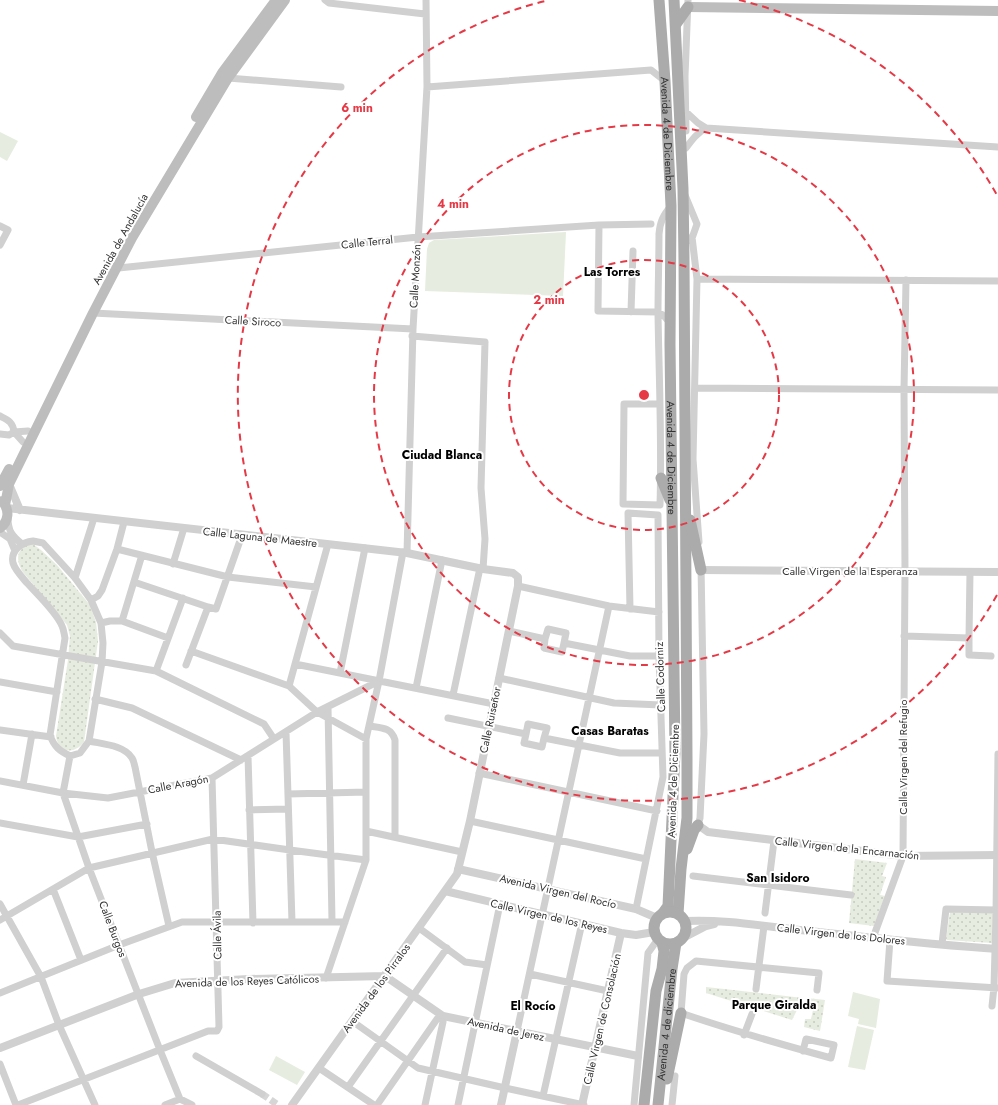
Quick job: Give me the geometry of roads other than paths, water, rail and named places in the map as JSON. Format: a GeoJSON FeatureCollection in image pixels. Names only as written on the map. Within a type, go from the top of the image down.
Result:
{"type":"FeatureCollection","features":[{"type":"Feature","properties":{"kind":"main road","name":"Avenida de Andalucía"},"geometry":{"type":"LineString","coordinates":[[4,485],[93,313],[125,237],[222,73],[276,0]]}},
{"type":"Feature","properties":{"kind":"main road","name":"Avenida de Andalucía"},"geometry":{"type":"LineString","coordinates":[[5,507],[4,485],[23,442],[112,269],[228,78],[285,0]]}},
{"type":"Feature","properties":{"kind":"main road","name":"Avenida 4 de Diciembre"},"geometry":{"type":"LineString","coordinates":[[659,0],[665,81],[670,206],[675,753],[668,906],[660,916]]}},
{"type":"Feature","properties":{"kind":"main road","name":"Avenida 4 de Diciembre"},"geometry":{"type":"LineString","coordinates":[[674,0],[685,194],[686,818],[680,869],[682,918]]}},
{"type":"Feature","properties":{"kind":"main road"},"geometry":{"type":"LineString","coordinates":[[676,24],[688,4],[809,5],[998,11]]}},
{"type":"Feature","properties":{"kind":"main road"},"geometry":{"type":"LineString","coordinates":[[661,478],[672,506]]}},
{"type":"Feature","properties":{"kind":"main road"},"geometry":{"type":"LineString","coordinates":[[685,499],[701,570]]}},
{"type":"Feature","properties":{"kind":"main road"},"geometry":{"type":"LineString","coordinates":[[0,528],[4,524],[5,507]]}},
{"type":"Feature","properties":{"kind":"main road"},"geometry":{"type":"LineString","coordinates":[[680,869],[694,830],[698,825]]}},
{"type":"Feature","properties":{"kind":"main road"},"geometry":{"type":"LineString","coordinates":[[660,916],[682,918],[686,930],[680,941],[670,944],[658,938],[653,927],[660,916]]}},
{"type":"Feature","properties":{"kind":"main road","name":"Avenida 4 de Diciembre"},"geometry":{"type":"LineString","coordinates":[[644,1105],[656,991],[662,968],[664,952],[658,938]]}},
{"type":"Feature","properties":{"kind":"main road","name":"Avenida 4 de diciembre"},"geometry":{"type":"LineString","coordinates":[[658,1105],[672,969],[680,941]]}},
{"type":"Feature","properties":{"kind":"main road"},"geometry":{"type":"LineString","coordinates":[[661,1105],[681,1013]]}},
{"type":"Feature","properties":{"kind":"street"},"geometry":{"type":"LineString","coordinates":[[325,0],[329,3],[425,14]]}},
{"type":"Feature","properties":{"kind":"street","name":"Calle Monzón"},"geometry":{"type":"LineString","coordinates":[[326,978],[366,860],[366,739],[405,552],[412,333],[427,87],[426,0]]}},
{"type":"Feature","properties":{"kind":"street"},"geometry":{"type":"LineString","coordinates":[[684,260],[697,224],[685,194],[685,76],[688,4]]}},
{"type":"Feature","properties":{"kind":"street"},"geometry":{"type":"LineString","coordinates":[[427,87],[651,70],[657,73],[665,81]]}},
{"type":"Feature","properties":{"kind":"street"},"geometry":{"type":"LineString","coordinates":[[228,78],[341,88]]}},
{"type":"Feature","properties":{"kind":"street"},"geometry":{"type":"LineString","coordinates":[[685,111],[706,128],[998,147]]}},
{"type":"Feature","properties":{"kind":"street"},"geometry":{"type":"LineString","coordinates":[[686,148],[700,131],[706,128]]}},
{"type":"Feature","properties":{"kind":"street"},"geometry":{"type":"LineString","coordinates":[[659,234],[651,224],[670,206]]}},
{"type":"Feature","properties":{"kind":"street"},"geometry":{"type":"LineString","coordinates":[[660,404],[624,404],[623,504],[660,505],[661,478],[660,404],[658,312],[659,234],[663,214]]}},
{"type":"Feature","properties":{"kind":"street","name":"Calle Terral"},"geometry":{"type":"LineString","coordinates":[[112,269],[418,237],[599,225],[651,224]]}},
{"type":"Feature","properties":{"kind":"street"},"geometry":{"type":"LineString","coordinates":[[599,225],[598,311],[658,312],[670,323]]}},
{"type":"Feature","properties":{"kind":"street"},"geometry":{"type":"LineString","coordinates":[[0,226],[8,230],[0,243]]}},
{"type":"Feature","properties":{"kind":"street"},"geometry":{"type":"LineString","coordinates":[[692,237],[697,279],[693,459],[701,570],[704,734],[700,818],[698,825]]}},
{"type":"Feature","properties":{"kind":"street"},"geometry":{"type":"LineString","coordinates":[[630,312],[633,251]]}},
{"type":"Feature","properties":{"kind":"street"},"geometry":{"type":"LineString","coordinates":[[697,279],[998,281]]}},
{"type":"Feature","properties":{"kind":"street","name":"Calle Virgen del Refugio"},"geometry":{"type":"LineString","coordinates":[[873,938],[903,856],[905,571],[904,390],[906,280]]}},
{"type":"Feature","properties":{"kind":"street","name":"Calle Siroco"},"geometry":{"type":"LineString","coordinates":[[93,313],[412,333],[485,342],[482,488],[485,539],[482,569]]}},
{"type":"Feature","properties":{"kind":"street"},"geometry":{"type":"LineString","coordinates":[[695,388],[998,390]]}},
{"type":"Feature","properties":{"kind":"street"},"geometry":{"type":"LineString","coordinates":[[0,416],[10,421],[13,425],[14,432],[23,442]]}},
{"type":"Feature","properties":{"kind":"street"},"geometry":{"type":"LineString","coordinates":[[0,434],[9,435],[14,432],[28,431]]}},
{"type":"Feature","properties":{"kind":"street"},"geometry":{"type":"LineString","coordinates":[[4,485],[20,510]]}},
{"type":"Feature","properties":{"kind":"street"},"geometry":{"type":"LineString","coordinates":[[5,507],[8,525],[13,537],[22,544]]}},
{"type":"Feature","properties":{"kind":"street","name":"Calle Laguna de Maestre"},"geometry":{"type":"LineString","coordinates":[[5,507],[124,522],[405,552],[482,569],[513,573],[518,578],[518,586]]}},
{"type":"Feature","properties":{"kind":"street","name":"Calle Codorniz"},"geometry":{"type":"LineString","coordinates":[[630,609],[628,514],[658,515],[659,656],[663,777],[636,909]]}},
{"type":"Feature","properties":{"kind":"street"},"geometry":{"type":"LineString","coordinates":[[75,578],[94,518]]}},
{"type":"Feature","properties":{"kind":"street"},"geometry":{"type":"LineString","coordinates":[[91,600],[98,596],[102,590],[124,522]]}},
{"type":"Feature","properties":{"kind":"street"},"geometry":{"type":"LineString","coordinates":[[173,564],[184,528]]}},
{"type":"Feature","properties":{"kind":"street"},"geometry":{"type":"LineString","coordinates":[[0,532],[10,539],[15,551]]}},
{"type":"Feature","properties":{"kind":"street"},"geometry":{"type":"LineString","coordinates":[[134,582],[216,609],[242,535]]}},
{"type":"Feature","properties":{"kind":"street"},"geometry":{"type":"LineString","coordinates":[[33,541],[43,543],[75,578],[91,600],[101,624],[103,643],[102,662],[89,741],[80,753],[70,756],[61,752],[53,743],[51,737],[65,638],[62,625],[18,572],[13,562],[13,554],[22,544],[33,541]]}},
{"type":"Feature","properties":{"kind":"street"},"geometry":{"type":"LineString","coordinates":[[289,686],[328,544]]}},
{"type":"Feature","properties":{"kind":"street"},"geometry":{"type":"LineString","coordinates":[[340,673],[365,548]]}},
{"type":"Feature","properties":{"kind":"street"},"geometry":{"type":"LineString","coordinates":[[116,549],[228,577],[316,587]]}},
{"type":"Feature","properties":{"kind":"street"},"geometry":{"type":"LineString","coordinates":[[122,621],[142,555]]}},
{"type":"Feature","properties":{"kind":"street"},"geometry":{"type":"LineString","coordinates":[[416,688],[442,560]]}},
{"type":"Feature","properties":{"kind":"street"},"geometry":{"type":"LineString","coordinates":[[453,695],[482,569]]}},
{"type":"Feature","properties":{"kind":"street","name":"Calle Virgen de la Esperanza"},"geometry":{"type":"LineString","coordinates":[[701,570],[998,572]]}},
{"type":"Feature","properties":{"kind":"street"},"geometry":{"type":"LineString","coordinates":[[970,572],[969,655],[991,656]]}},
{"type":"Feature","properties":{"kind":"street"},"geometry":{"type":"LineString","coordinates":[[518,586],[609,606],[659,612]]}},
{"type":"Feature","properties":{"kind":"street","name":"Calle Ruiseñor"},"geometry":{"type":"LineString","coordinates":[[458,869],[470,821],[518,586]]}},
{"type":"Feature","properties":{"kind":"street"},"geometry":{"type":"LineString","coordinates":[[156,671],[183,598]]}},
{"type":"Feature","properties":{"kind":"street"},"geometry":{"type":"LineString","coordinates":[[501,1105],[609,606]]}},
{"type":"Feature","properties":{"kind":"street"},"geometry":{"type":"LineString","coordinates":[[186,665],[208,607]]}},
{"type":"Feature","properties":{"kind":"street"},"geometry":{"type":"LineString","coordinates":[[101,624],[110,621],[122,621],[168,638]]}},
{"type":"Feature","properties":{"kind":"street"},"geometry":{"type":"LineString","coordinates":[[548,629],[566,633],[562,652],[544,648],[545,639],[548,629]]}},
{"type":"Feature","properties":{"kind":"street"},"geometry":{"type":"LineString","coordinates":[[509,631],[545,639]]}},
{"type":"Feature","properties":{"kind":"street"},"geometry":{"type":"LineString","coordinates":[[0,632],[13,646],[156,671],[264,724],[274,739]]}},
{"type":"Feature","properties":{"kind":"street"},"geometry":{"type":"LineString","coordinates":[[904,636],[969,638]]}},
{"type":"Feature","properties":{"kind":"street"},"geometry":{"type":"LineString","coordinates":[[564,643],[630,656],[659,656]]}},
{"type":"Feature","properties":{"kind":"street"},"geometry":{"type":"LineString","coordinates":[[191,651],[289,686],[317,712],[366,739]]}},
{"type":"Feature","properties":{"kind":"street"},"geometry":{"type":"LineString","coordinates":[[295,664],[494,704]]}},
{"type":"Feature","properties":{"kind":"street"},"geometry":{"type":"LineString","coordinates":[[499,678],[614,703],[661,705]]}},
{"type":"Feature","properties":{"kind":"street","name":"Calle Aragón"},"geometry":{"type":"LineString","coordinates":[[0,781],[63,793],[108,798],[212,778],[317,712],[379,681]]}},
{"type":"Feature","properties":{"kind":"street"},"geometry":{"type":"LineString","coordinates":[[0,682],[57,692]]}},
{"type":"Feature","properties":{"kind":"street"},"geometry":{"type":"LineString","coordinates":[[96,699],[132,708],[241,760]]}},
{"type":"Feature","properties":{"kind":"street"},"geometry":{"type":"LineString","coordinates":[[328,707],[332,921]]}},
{"type":"Feature","properties":{"kind":"street"},"geometry":{"type":"LineString","coordinates":[[448,718],[526,734]]}},
{"type":"Feature","properties":{"kind":"street"},"geometry":{"type":"LineString","coordinates":[[528,724],[547,728],[542,747],[524,743],[526,734],[528,724]]}},
{"type":"Feature","properties":{"kind":"street"},"geometry":{"type":"LineString","coordinates":[[369,726],[389,730],[393,733],[396,740],[395,837]]}},
{"type":"Feature","properties":{"kind":"street"},"geometry":{"type":"LineString","coordinates":[[0,730],[51,737]]}},
{"type":"Feature","properties":{"kind":"street"},"geometry":{"type":"LineString","coordinates":[[286,732],[292,922]]}},
{"type":"Feature","properties":{"kind":"street"},"geometry":{"type":"LineString","coordinates":[[23,785],[32,734]]}},
{"type":"Feature","properties":{"kind":"street"},"geometry":{"type":"LineString","coordinates":[[544,738],[620,753],[662,753]]}},
{"type":"Feature","properties":{"kind":"street"},"geometry":{"type":"LineString","coordinates":[[89,741],[110,745],[122,750],[132,757],[136,767],[152,852],[169,926]]}},
{"type":"Feature","properties":{"kind":"street"},"geometry":{"type":"LineString","coordinates":[[992,1006],[996,987],[997,949],[998,754]]}},
{"type":"Feature","properties":{"kind":"street","name":"Calle Burgos"},"geometry":{"type":"LineString","coordinates":[[70,756],[63,793],[89,868],[180,1099]]}},
{"type":"Feature","properties":{"kind":"street"},"geometry":{"type":"LineString","coordinates":[[248,756],[253,923]]}},
{"type":"Feature","properties":{"kind":"street"},"geometry":{"type":"LineString","coordinates":[[479,773],[657,811]]}},
{"type":"Feature","properties":{"kind":"street","name":"Calle Ávila"},"geometry":{"type":"LineString","coordinates":[[160,1050],[208,1031],[217,1031],[219,1027],[212,778]]}},
{"type":"Feature","properties":{"kind":"street"},"geometry":{"type":"LineString","coordinates":[[288,794],[366,792]]}},
{"type":"Feature","properties":{"kind":"street"},"geometry":{"type":"LineString","coordinates":[[249,810],[288,809]]}},
{"type":"Feature","properties":{"kind":"street"},"geometry":{"type":"LineString","coordinates":[[470,821],[646,859]]}},
{"type":"Feature","properties":{"kind":"street"},"geometry":{"type":"LineString","coordinates":[[0,823],[78,837],[147,824]]}},
{"type":"Feature","properties":{"kind":"street","name":"Calle Virgen de la Encarnación"},"geometry":{"type":"LineString","coordinates":[[698,825],[708,832],[903,856],[997,855]]}},
{"type":"Feature","properties":{"kind":"street"},"geometry":{"type":"LineString","coordinates":[[366,831],[462,852]]}},
{"type":"Feature","properties":{"kind":"street"},"geometry":{"type":"LineString","coordinates":[[0,920],[89,868],[152,852],[213,839],[366,860]]}},
{"type":"Feature","properties":{"kind":"street"},"geometry":{"type":"LineString","coordinates":[[765,913],[774,841]]}},
{"type":"Feature","properties":{"kind":"street"},"geometry":{"type":"LineString","coordinates":[[684,890],[687,851]]}},
{"type":"Feature","properties":{"kind":"street","name":"Avenida Virgen del Rocío"},"geometry":{"type":"LineString","coordinates":[[458,869],[636,909],[660,916]]}},
{"type":"Feature","properties":{"kind":"street","name":"Avenida de los Pirralos"},"geometry":{"type":"LineString","coordinates":[[292,1105],[457,874],[458,869]]}},
{"type":"Feature","properties":{"kind":"street"},"geometry":{"type":"LineString","coordinates":[[693,876],[851,895]]}},
{"type":"Feature","properties":{"kind":"street"},"geometry":{"type":"LineString","coordinates":[[53,889],[81,960]]}},
{"type":"Feature","properties":{"kind":"street","name":"Calle Virgen de los Reyes"},"geometry":{"type":"LineString","coordinates":[[445,891],[621,933],[658,938]]}},
{"type":"Feature","properties":{"kind":"street"},"geometry":{"type":"LineString","coordinates":[[0,904],[41,977],[59,1025],[94,1105]]}},
{"type":"Feature","properties":{"kind":"street"},"geometry":{"type":"LineString","coordinates":[[458,1105],[500,904]]}},
{"type":"Feature","properties":{"kind":"street"},"geometry":{"type":"LineString","coordinates":[[942,944],[946,909],[996,910]]}},
{"type":"Feature","properties":{"kind":"street","name":"Calle Virgen de los Dolores"},"geometry":{"type":"LineString","coordinates":[[682,918],[890,940],[997,949]]}},
{"type":"Feature","properties":{"kind":"street"},"geometry":{"type":"LineString","coordinates":[[0,993],[119,945],[182,922],[345,922]]}},
{"type":"Feature","properties":{"kind":"street"},"geometry":{"type":"LineString","coordinates":[[680,941],[706,926],[721,922]]}},
{"type":"Feature","properties":{"kind":"street"},"geometry":{"type":"LineString","coordinates":[[543,1096],[582,923]]}},
{"type":"Feature","properties":{"kind":"street"},"geometry":{"type":"LineString","coordinates":[[756,989],[764,926]]}},
{"type":"Feature","properties":{"kind":"street"},"geometry":{"type":"LineString","coordinates":[[419,928],[465,962],[487,965]]}},
{"type":"Feature","properties":{"kind":"street","name":"Calle Virgen de Consolación"},"geometry":{"type":"LineString","coordinates":[[583,1105],[621,933]]}},
{"type":"Feature","properties":{"kind":"street"},"geometry":{"type":"LineString","coordinates":[[634,1105],[638,1056],[642,1032],[648,953],[658,938]]}},
{"type":"Feature","properties":{"kind":"street"},"geometry":{"type":"LineString","coordinates":[[890,940],[887,981],[996,987]]}},
{"type":"Feature","properties":{"kind":"street"},"geometry":{"type":"LineString","coordinates":[[348,1087],[447,948]]}},
{"type":"Feature","properties":{"kind":"street"},"geometry":{"type":"LineString","coordinates":[[803,1051],[744,1034],[681,1013],[684,974],[687,968],[696,961],[819,973],[818,990]]}},
{"type":"Feature","properties":{"kind":"street"},"geometry":{"type":"LineString","coordinates":[[530,974],[608,991]]}},
{"type":"Feature","properties":{"kind":"street","name":"Avenida de los Reyes Católicos"},"geometry":{"type":"LineString","coordinates":[[0,1048],[138,994],[175,983],[385,976]]}},
{"type":"Feature","properties":{"kind":"street","name":"Avenida de Jerez"},"geometry":{"type":"LineString","coordinates":[[385,976],[443,1016],[638,1056]]}},
{"type":"Feature","properties":{"kind":"street"},"geometry":{"type":"LineString","coordinates":[[744,1034],[752,1014]]}},
{"type":"Feature","properties":{"kind":"street"},"geometry":{"type":"LineString","coordinates":[[319,1068],[376,1105],[437,1019],[443,1016],[444,1022],[425,1105]]}},
{"type":"Feature","properties":{"kind":"street"},"geometry":{"type":"LineString","coordinates":[[352,1021],[418,1068],[583,1105]]}},
{"type":"Feature","properties":{"kind":"street"},"geometry":{"type":"LineString","coordinates":[[0,1064],[17,1105],[83,1078],[160,1050]]}},
{"type":"Feature","properties":{"kind":"street"},"geometry":{"type":"LineString","coordinates":[[196,1056],[262,1094]]}},
{"type":"Feature","properties":{"kind":"street"},"geometry":{"type":"LineString","coordinates":[[672,1105],[675,1076]]}},
{"type":"Feature","properties":{"kind":"street"},"geometry":{"type":"LineString","coordinates":[[165,1105],[180,1099],[192,1105]]}},
{"type":"Feature","properties":{"kind":"tunnel"},"geometry":{"type":"LineString","coordinates":[[262,1094],[278,1105]]}},
{"type":"Feature","properties":{"kind":"district","name":"Las Torres"},"geometry":{"type":"Point","coordinates":[612,272]}},
{"type":"Feature","properties":{"kind":"district","name":"Ciudad Blanca"},"geometry":{"type":"Point","coordinates":[442,455]}},
{"type":"Feature","properties":{"kind":"district","name":"Casas Baratas"},"geometry":{"type":"Point","coordinates":[610,731]}},
{"type":"Feature","properties":{"kind":"district","name":"San Isidoro"},"geometry":{"type":"Point","coordinates":[778,878]}},
{"type":"Feature","properties":{"kind":"district","name":"Parque Giralda"},"geometry":{"type":"Point","coordinates":[774,1005]}},
{"type":"Feature","properties":{"kind":"district","name":"El Rocío"},"geometry":{"type":"Point","coordinates":[533,1006]}}]}
